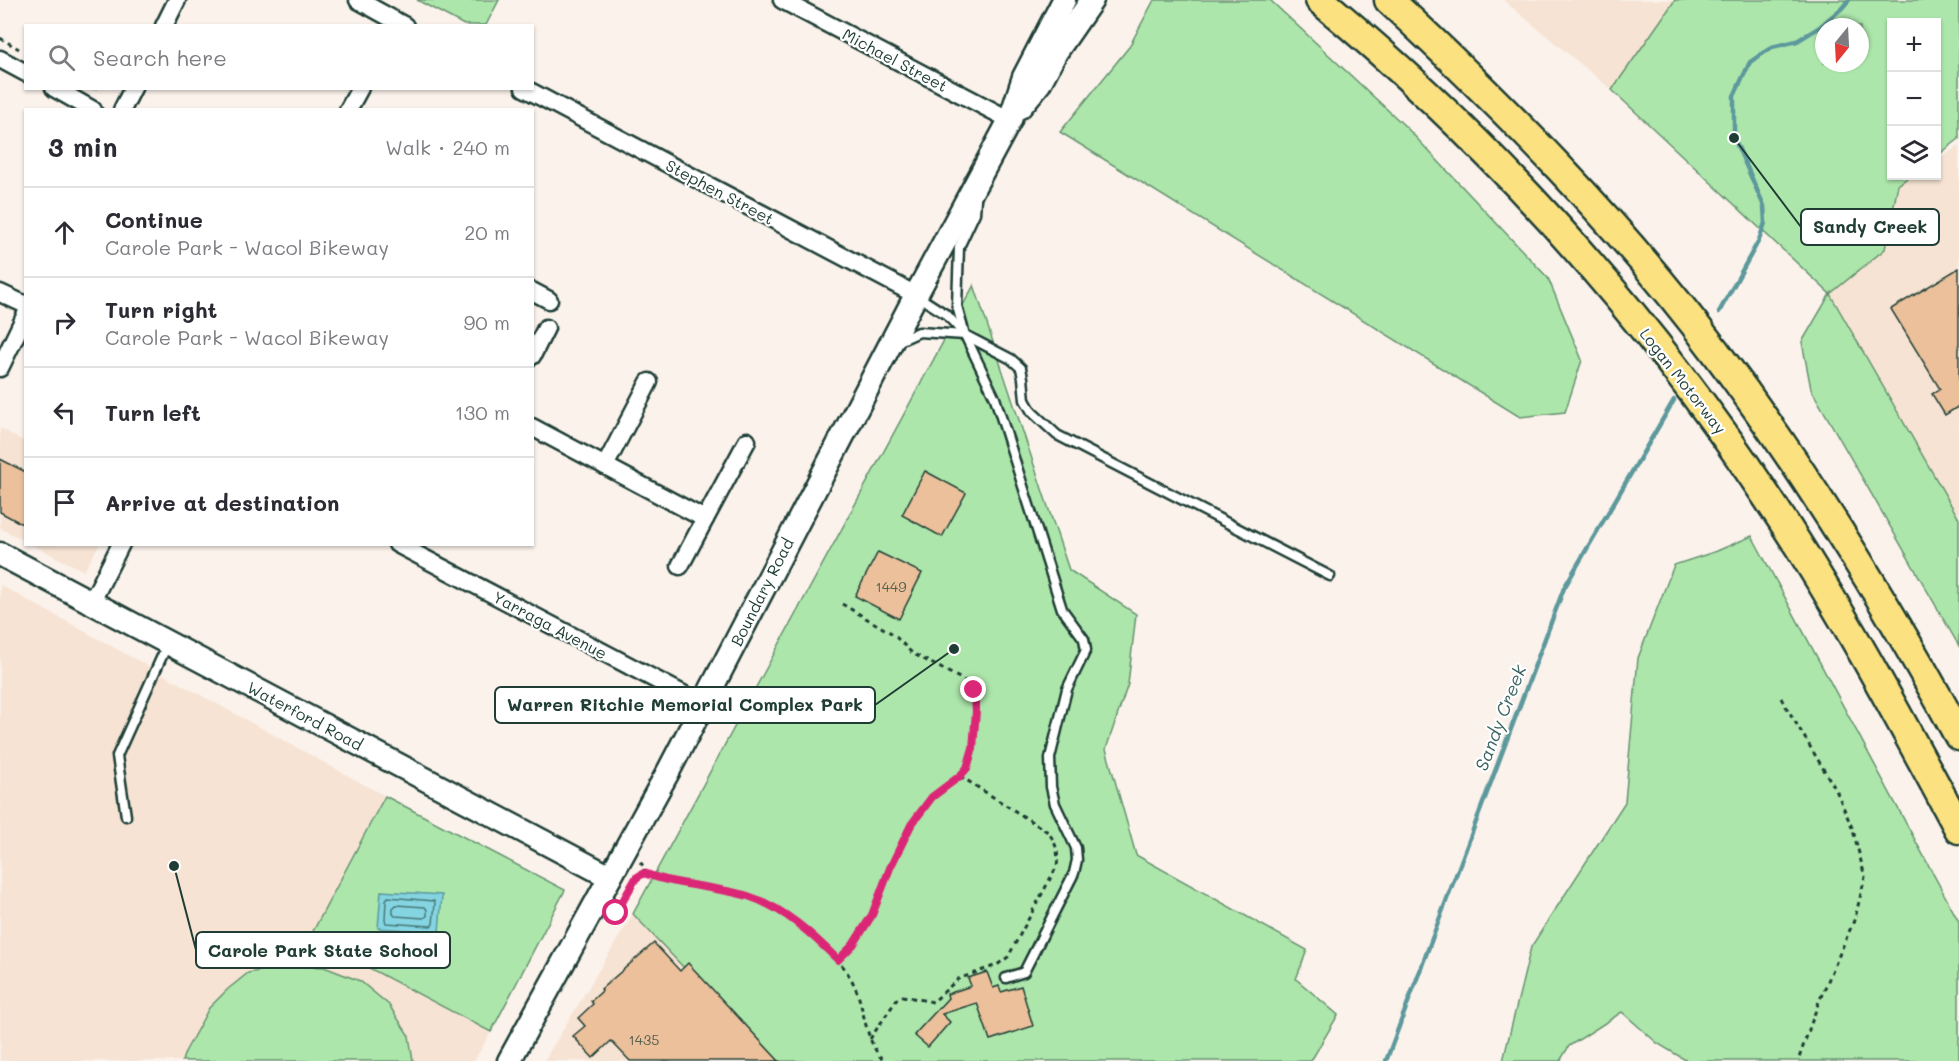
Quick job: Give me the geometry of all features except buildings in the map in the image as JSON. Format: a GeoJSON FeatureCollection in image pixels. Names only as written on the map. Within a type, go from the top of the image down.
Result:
{"type":"FeatureCollection","features":[{"type":"Feature","properties":{"kind":"highway","name":"Logan Motorway"},"geometry":{"type":"LineString","coordinates":[[1320,0],[1459,125],[1509,177],[1604,283],[1695,395],[1766,495],[1830,597],[1865,655],[1959,829]]}},
{"type":"Feature","properties":{"kind":"highway"},"geometry":{"type":"LineString","coordinates":[[1389,0],[1487,94],[1586,196],[1631,246],[1714,349],[1809,482],[1886,605],[1959,736]]}},
{"type":"Feature","properties":{"kind":"main road","name":"Boundary Road"},"geometry":{"type":"LineString","coordinates":[[508,1061],[704,705],[916,295],[1010,120],[1024,77],[1064,0]]}},
{"type":"Feature","properties":{"kind":"main road","name":"Boundary Road"},"geometry":{"type":"LineString","coordinates":[[1010,120],[1039,84],[1056,52],[1092,0]]}},
{"type":"Feature","properties":{"kind":"main road","name":"Waterford Road"},"geometry":{"type":"LineString","coordinates":[[0,554],[610,877]]}},
{"type":"Feature","properties":{"kind":"street"},"geometry":{"type":"LineString","coordinates":[[165,24],[177,0]]}},
{"type":"Feature","properties":{"kind":"street"},"geometry":{"type":"LineString","coordinates":[[358,0],[398,24]]}},
{"type":"Feature","properties":{"kind":"street","name":"Michael Street"},"geometry":{"type":"LineString","coordinates":[[782,0],[1010,120]]}},
{"type":"Feature","properties":{"kind":"street"},"geometry":{"type":"LineString","coordinates":[[0,59],[24,72]]}},
{"type":"Feature","properties":{"kind":"street"},"geometry":{"type":"LineString","coordinates":[[58,90],[89,108]]}},
{"type":"Feature","properties":{"kind":"street"},"geometry":{"type":"LineString","coordinates":[[123,108],[132,90]]}},
{"type":"Feature","properties":{"kind":"street"},"geometry":{"type":"LineString","coordinates":[[349,108],[359,90]]}},
{"type":"Feature","properties":{"kind":"street","name":"Stephen Street"},"geometry":{"type":"LineString","coordinates":[[528,90],[916,295]]}},
{"type":"Feature","properties":{"kind":"street"},"geometry":{"type":"LineString","coordinates":[[534,292],[549,300]]}},
{"type":"Feature","properties":{"kind":"street"},"geometry":{"type":"LineString","coordinates":[[0,293],[24,304]]}},
{"type":"Feature","properties":{"kind":"street"},"geometry":{"type":"LineString","coordinates":[[0,368],[24,318]]}},
{"type":"Feature","properties":{"kind":"street"},"geometry":{"type":"LineString","coordinates":[[534,352],[546,328]]}},
{"type":"Feature","properties":{"kind":"street"},"geometry":{"type":"LineString","coordinates":[[605,466],[649,382]]}},
{"type":"Feature","properties":{"kind":"street"},"geometry":{"type":"LineString","coordinates":[[534,428],[705,519]]}},
{"type":"Feature","properties":{"kind":"street"},"geometry":{"type":"LineString","coordinates":[[680,566],[747,441]]}},
{"type":"Feature","properties":{"kind":"street"},"geometry":{"type":"LineString","coordinates":[[91,603],[121,546]]}},
{"type":"Feature","properties":{"kind":"street","name":"Yarraga Avenue"},"geometry":{"type":"LineString","coordinates":[[401,546],[704,705]]}},
{"type":"Feature","properties":{"kind":"lane"},"geometry":{"type":"LineString","coordinates":[[979,178],[975,213],[959,247],[957,306],[965,335],[995,398],[1062,609],[1084,639],[1086,650],[1067,689],[1050,758],[1051,787],[1055,804],[1076,848],[1077,860],[1074,873],[1024,972],[1006,978]]}},
{"type":"Feature","properties":{"kind":"lane"},"geometry":{"type":"LineString","coordinates":[[916,295],[947,315],[965,335],[1011,359],[1021,368],[1025,400],[1032,412],[1056,435],[1330,576]]}},
{"type":"Feature","properties":{"kind":"lane"},"geometry":{"type":"LineString","coordinates":[[891,344],[919,332],[965,335]]}},
{"type":"Feature","properties":{"kind":"lane"},"geometry":{"type":"LineString","coordinates":[[126,816],[117,756],[168,643]]}},
{"type":"Feature","properties":{"kind":"path"},"geometry":{"type":"LineString","coordinates":[[0,38],[24,51]]}},
{"type":"Feature","properties":{"kind":"path"},"geometry":{"type":"LineString","coordinates":[[838,960],[853,945],[872,915],[890,868],[911,825],[932,797],[967,768],[973,748],[976,711],[974,690],[969,683],[912,653],[893,634],[842,604]]}},
{"type":"Feature","properties":{"kind":"path"},"geometry":{"type":"LineString","coordinates":[[1781,698],[1836,790],[1853,830],[1865,877],[1855,918],[1818,1004],[1798,1061]]}},
{"type":"Feature","properties":{"kind":"path"},"geometry":{"type":"LineString","coordinates":[[870,1039],[897,999],[903,996],[933,1002],[957,979],[997,965],[1008,957],[1057,866],[1057,848],[1048,832],[960,776]]}},
{"type":"Feature","properties":{"kind":"path"},"geometry":{"type":"LineString","coordinates":[[639,861],[645,868],[644,873]]}},
{"type":"Feature","properties":{"kind":"path"},"geometry":{"type":"LineString","coordinates":[[644,873],[660,880],[750,896],[769,905],[808,931],[838,960],[858,992],[870,1039],[884,1061]]}},
{"type":"Feature","properties":{"kind":"path"},"geometry":{"type":"LineString","coordinates":[[612,910],[616,913],[636,878],[644,873]]}},
{"type":"Feature","properties":{"kind":"shaded area"},"geometry":{"type":"Polygon","coordinates":[[[1503,0],[1675,0],[1612,90],[1503,0]]]}},
{"type":"Feature","properties":{"kind":"shaded area"},"geometry":{"type":"Polygon","coordinates":[[[1959,146],[1959,519],[1830,294],[1885,249],[1898,184],[1905,180],[1941,180],[1941,157],[1959,146]]]}},
{"type":"Feature","properties":{"kind":"shaded area"},"geometry":{"type":"Polygon","coordinates":[[[0,428],[24,441],[24,540],[0,528],[0,428]]]}},
{"type":"Feature","properties":{"kind":"shaded area"},"geometry":{"type":"Polygon","coordinates":[[[34,546],[98,546],[84,571],[34,546]]]}},
{"type":"Feature","properties":{"kind":"shaded area"},"geometry":{"type":"Polygon","coordinates":[[[0,585],[385,796],[310,937],[491,1032],[474,1061],[0,1061],[0,585]]]}},
{"type":"Feature","properties":{"kind":"shaded area"},"geometry":{"type":"Polygon","coordinates":[[[633,914],[772,1061],[544,1061],[633,914]]]}},
{"type":"Feature","properties":{"kind":"green space"},"geometry":{"type":"Polygon","coordinates":[[[417,0],[499,0],[487,24],[462,24],[417,0]]]}},
{"type":"Feature","properties":{"kind":"green space"},"geometry":{"type":"Polygon","coordinates":[[[1154,0],[1270,0],[1407,128],[1548,278],[1582,360],[1565,412],[1520,417],[1060,132],[1129,47],[1154,0]]]}},
{"type":"Feature","properties":{"kind":"green space"},"geometry":{"type":"Polygon","coordinates":[[[1675,0],[1959,0],[1959,139],[1941,153],[1941,18],[1887,18],[1887,180],[1905,180],[1898,185],[1885,249],[1830,294],[1612,90],[1675,0]]]}},
{"type":"Feature","properties":{"kind":"green space"},"geometry":{"type":"Polygon","coordinates":[[[974,285],[1069,570],[1136,614],[1128,684],[1106,749],[1136,855],[1307,950],[1296,979],[1338,1015],[1311,1061],[772,1061],[633,914],[974,285]]]}},
{"type":"Feature","properties":{"kind":"green space"},"geometry":{"type":"Polygon","coordinates":[[[1830,294],[1959,519],[1959,646],[1811,389],[1802,342],[1830,294]]]}},
{"type":"Feature","properties":{"kind":"green space"},"geometry":{"type":"Polygon","coordinates":[[[1752,536],[1959,922],[1959,1061],[1687,1061],[1657,1043],[1622,1012],[1569,1046],[1560,1061],[1503,1061],[1531,947],[1625,802],[1638,658],[1674,565],[1717,551],[1752,536]]]}},
{"type":"Feature","properties":{"kind":"green space"},"geometry":{"type":"Polygon","coordinates":[[[385,796],[565,890],[491,1032],[310,937],[385,796]]]}},
{"type":"Feature","properties":{"kind":"green space"},"geometry":{"type":"Polygon","coordinates":[[[286,966],[324,967],[360,981],[389,1005],[409,1036],[413,1061],[182,1061],[209,1008],[228,989],[248,973],[286,966]]]}},
{"type":"Feature","properties":{"kind":"water"},"geometry":{"type":"Polygon","coordinates":[[[381,891],[442,895],[439,932],[378,928],[381,891]]]}},
{"type":"Feature","properties":{"kind":"waterway","name":"Sandy Creek"},"geometry":{"type":"LineString","coordinates":[[1719,312],[1759,240],[1765,223],[1764,206],[1734,138],[1734,96],[1750,62],[1772,47],[1797,41],[1820,27],[1849,0]]}},
{"type":"Feature","properties":{"kind":"waterway","name":"Sandy Creek"},"geometry":{"type":"LineString","coordinates":[[1386,1061],[1564,588],[1674,400]]}},
{"type":"Feature","properties":{"kind":"place","name":"Sandy Creek"},"geometry":{"type":"Point","coordinates":[1734,138]}},
{"type":"Feature","properties":{"kind":"place","name":"Warren Ritchie Memorial Complex Park"},"geometry":{"type":"Point","coordinates":[954,649]}},
{"type":"Feature","properties":{"kind":"place","name":"Carole Park State School"},"geometry":{"type":"Point","coordinates":[174,866]}},
{"type":"Feature","properties":{"kind":"route"},"geometry":{"type":"LineString","coordinates":[[616,913],[636,878],[644,873],[660,880],[720,889],[750,896],[769,905],[808,931],[838,960],[853,945],[872,915],[890,868],[911,825],[932,797],[967,768],[973,748],[976,711],[974,690]]}}]}
